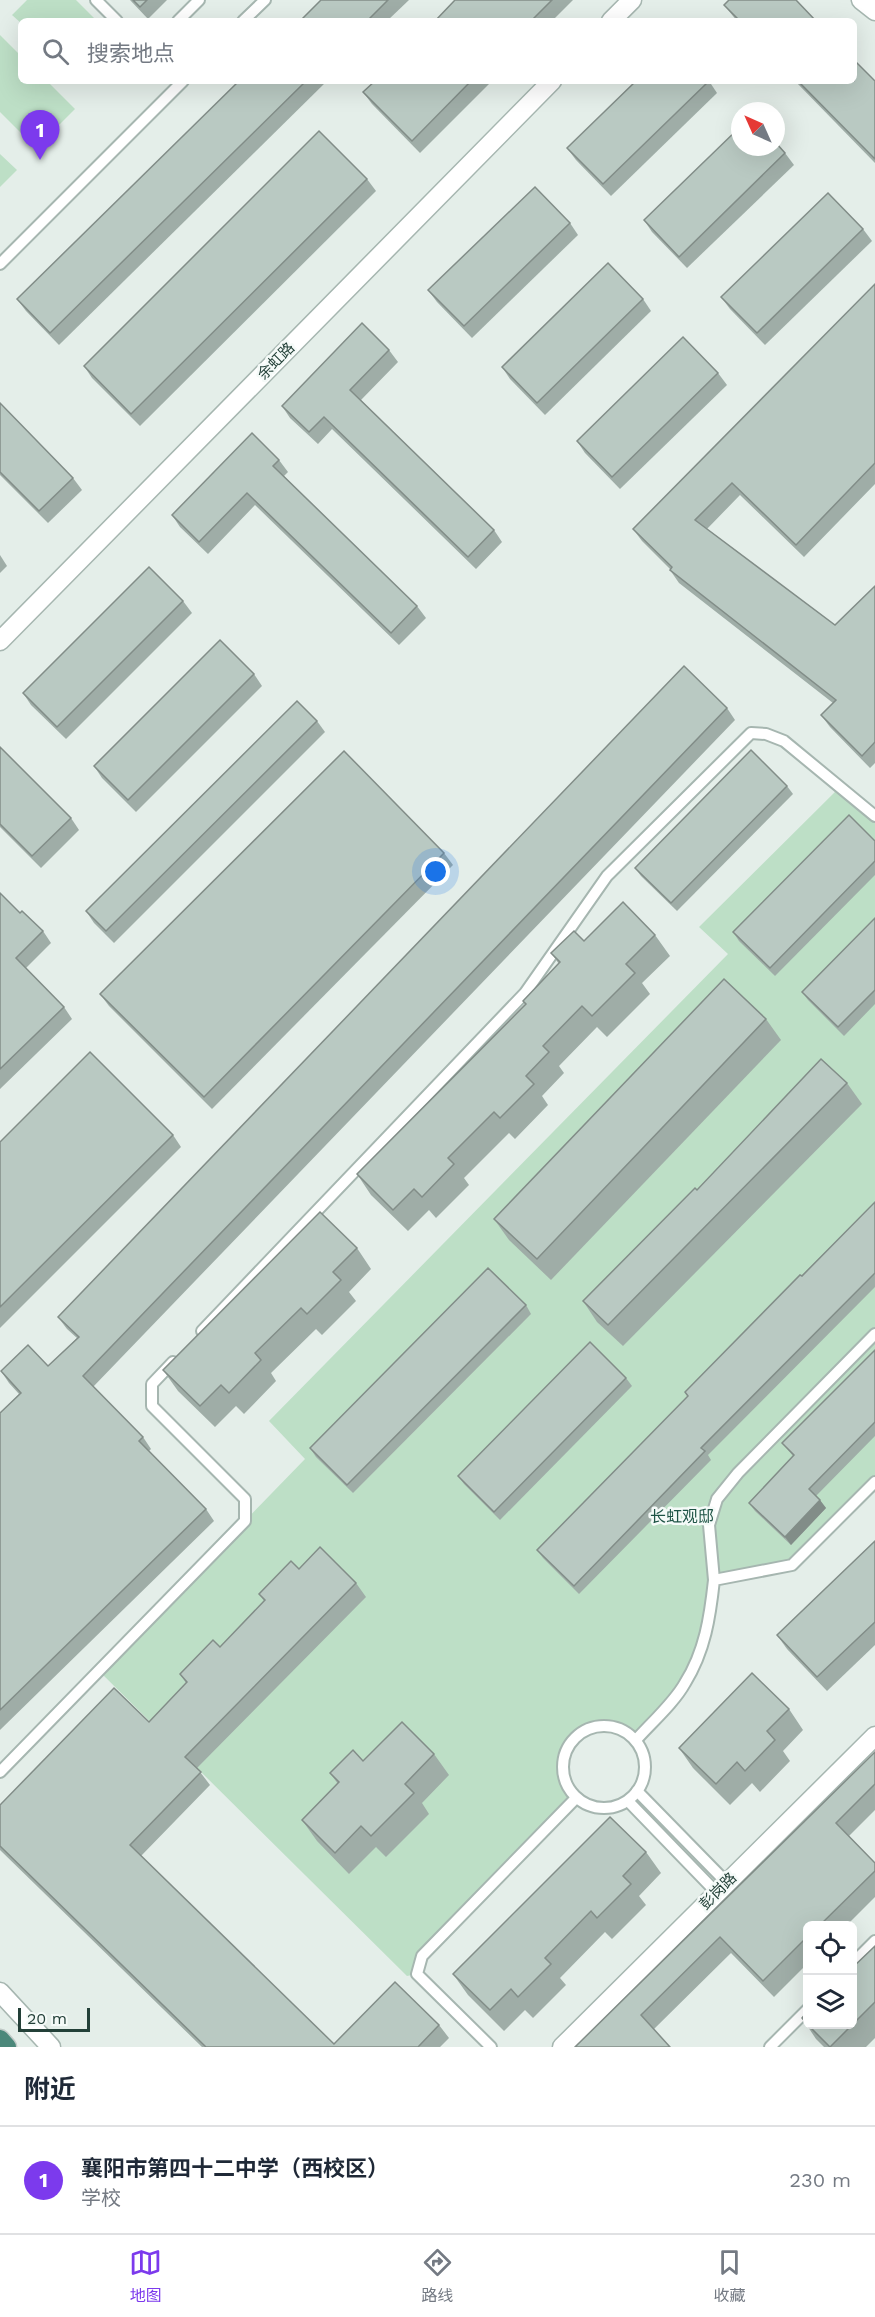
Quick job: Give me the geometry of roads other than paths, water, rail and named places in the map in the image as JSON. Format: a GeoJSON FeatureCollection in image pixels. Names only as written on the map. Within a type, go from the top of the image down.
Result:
{"type":"FeatureCollection","features":[{"type":"Feature","properties":{"kind":"highway"},"geometry":{"type":"LineString","coordinates":[[0,2039],[7,2047]]}},
{"type":"Feature","properties":{"kind":"street"},"geometry":{"type":"LineString","coordinates":[[614,18],[632,0]]}},
{"type":"Feature","properties":{"kind":"street"},"geometry":{"type":"LineString","coordinates":[[861,0],[875,11]]}},
{"type":"Feature","properties":{"kind":"street","name":"余虹路"},"geometry":{"type":"LineString","coordinates":[[0,641],[549,84]]}},
{"type":"Feature","properties":{"kind":"street","name":"彭岗路"},"geometry":{"type":"LineString","coordinates":[[562,2047],[875,1736]]}},
{"type":"Feature","properties":{"kind":"street"},"geometry":{"type":"LineString","coordinates":[[0,1992],[51,2047]]}},
{"type":"Feature","properties":{"kind":"lane"},"geometry":{"type":"LineString","coordinates":[[96,0],[114,18]]}},
{"type":"Feature","properties":{"kind":"lane"},"geometry":{"type":"LineString","coordinates":[[181,18],[199,0]]}},
{"type":"Feature","properties":{"kind":"lane"},"geometry":{"type":"LineString","coordinates":[[246,18],[264,0]]}},
{"type":"Feature","properties":{"kind":"lane"},"geometry":{"type":"LineString","coordinates":[[0,264],[180,84]]}},
{"type":"Feature","properties":{"kind":"lane"},"geometry":{"type":"LineString","coordinates":[[192,1342],[525,993],[607,876],[751,733],[766,734],[784,741],[875,816]]}},
{"type":"Feature","properties":{"kind":"lane"},"geometry":{"type":"LineString","coordinates":[[636,1740],[684,1685],[701,1652],[709,1622],[714,1580],[709,1526],[717,1499],[738,1473],[875,1334]]}},
{"type":"Feature","properties":{"kind":"lane"},"geometry":{"type":"LineString","coordinates":[[0,1772],[246,1521],[245,1499],[152,1406],[152,1384],[184,1350]]}},
{"type":"Feature","properties":{"kind":"lane"},"geometry":{"type":"LineString","coordinates":[[714,1580],[792,1565],[875,1482]]}},
{"type":"Feature","properties":{"kind":"lane"},"geometry":{"type":"LineString","coordinates":[[599,1726],[612,1726],[625,1731],[636,1740],[643,1752],[645,1765],[644,1779],[638,1791],[628,1801],[615,1807],[601,1808],[588,1805],[576,1798],[567,1788],[563,1775],[565,1755],[575,1737],[599,1726]]}},
{"type":"Feature","properties":{"kind":"lane"},"geometry":{"type":"LineString","coordinates":[[638,1791],[721,1887]]}},
{"type":"Feature","properties":{"kind":"lane"},"geometry":{"type":"LineString","coordinates":[[491,2047],[417,1974],[422,1956],[576,1798]]}},
{"type":"Feature","properties":{"kind":"lane"},"geometry":{"type":"LineString","coordinates":[[628,1801],[721,1887]]}},
{"type":"Feature","properties":{"kind":"lane"},"geometry":{"type":"LineString","coordinates":[[857,1959],[875,1941]]}},
{"type":"Feature","properties":{"kind":"lane"},"geometry":{"type":"LineString","coordinates":[[770,2047],[803,2013]]}},
{"type":"Feature","properties":{"kind":"place","name":"襄阳市第四十二中学（西校区）"},"geometry":{"type":"Point","coordinates":[40,160]}},
{"type":"Feature","properties":{"kind":"district","name":"长虹观邸"},"geometry":{"type":"Point","coordinates":[682,1516]}}]}
